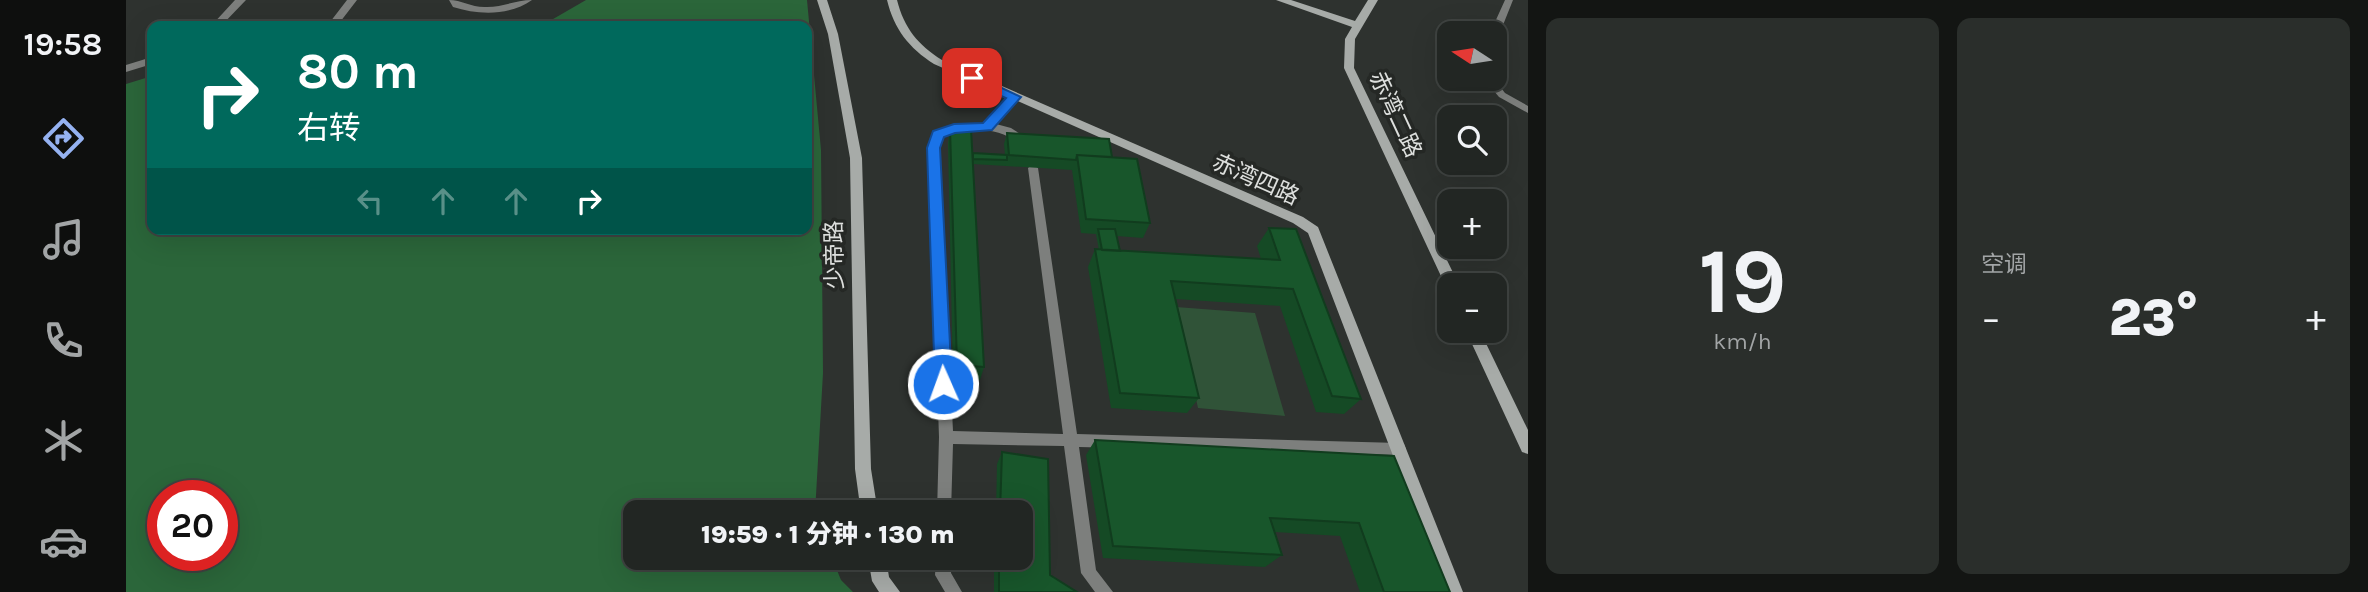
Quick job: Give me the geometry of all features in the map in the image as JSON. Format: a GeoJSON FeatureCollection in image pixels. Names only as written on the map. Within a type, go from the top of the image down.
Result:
{"type":"FeatureCollection","features":[{"type":"Feature","properties":{"kind":"street"},"geometry":{"type":"LineString","coordinates":[[221,21],[241,0]]}},
{"type":"Feature","properties":{"kind":"street"},"geometry":{"type":"LineString","coordinates":[[336,21],[352,0]]}},
{"type":"Feature","properties":{"kind":"street"},"geometry":{"type":"LineString","coordinates":[[454,0],[457,5],[481,11],[498,10],[527,0]]}},
{"type":"Feature","properties":{"kind":"street","name":"少帝路"},"geometry":{"type":"LineString","coordinates":[[822,0],[833,34],[856,158],[863,469],[868,500]]}},
{"type":"Feature","properties":{"kind":"street","name":"赤湾四路"},"geometry":{"type":"LineString","coordinates":[[892,0],[904,34],[924,54],[1014,97],[1298,220],[1313,230],[1454,592]]}},
{"type":"Feature","properties":{"kind":"street"},"geometry":{"type":"LineString","coordinates":[[1282,0],[1356,25]]}},
{"type":"Feature","properties":{"kind":"street","name":"赤湾二路"},"geometry":{"type":"LineString","coordinates":[[1373,0],[1356,25],[1348,52],[1349,68],[1446,273]]}},
{"type":"Feature","properties":{"kind":"street"},"geometry":{"type":"LineString","coordinates":[[126,69],[147,62]]}},
{"type":"Feature","properties":{"kind":"street"},"geometry":{"type":"LineString","coordinates":[[1479,343],[1528,447]]}},
{"type":"Feature","properties":{"kind":"street"},"geometry":{"type":"LineString","coordinates":[[879,570],[881,581],[891,592]]}},
{"type":"Feature","properties":{"kind":"lane"},"geometry":{"type":"LineString","coordinates":[[1500,21],[1510,0]]}},
{"type":"Feature","properties":{"kind":"lane"},"geometry":{"type":"LineString","coordinates":[[1499,91],[1528,110]]}},
{"type":"Feature","properties":{"kind":"lane"},"geometry":{"type":"LineString","coordinates":[[987,127],[1014,97]]}},
{"type":"Feature","properties":{"kind":"lane"},"geometry":{"type":"LineString","coordinates":[[944,500],[946,437],[934,148],[938,134],[954,128],[987,127],[1005,129],[1019,136],[1028,146]]}},
{"type":"Feature","properties":{"kind":"lane"},"geometry":{"type":"LineString","coordinates":[[1033,168],[1073,440],[1089,573],[1105,592]]}},
{"type":"Feature","properties":{"kind":"lane"},"geometry":{"type":"LineString","coordinates":[[946,437],[1399,449]]}},
{"type":"Feature","properties":{"kind":"lane"},"geometry":{"type":"LineString","coordinates":[[943,570],[943,575],[954,592]]}},
{"type":"Feature","properties":{"kind":"green space"},"geometry":{"type":"Polygon","coordinates":[[[586,0],[807,0],[809,21],[550,21],[586,0]]]}},
{"type":"Feature","properties":{"kind":"green space"},"geometry":{"type":"Polygon","coordinates":[[[812,54],[821,150],[823,373],[816,500],[623,500],[623,570],[837,570],[841,580],[853,592],[126,592],[126,84],[147,78],[147,235],[812,235],[812,54]]]}},
{"type":"Feature","properties":{"kind":"green space"},"geometry":{"type":"Polygon","coordinates":[[[1176,307],[1255,313],[1285,416],[1198,408],[1176,307]]]}},
{"type":"Feature","properties":{"kind":"building"},"geometry":{"type":"Polygon","coordinates":[[[950,128],[971,129],[984,367],[957,365],[950,128]]]}},
{"type":"Feature","properties":{"kind":"building"},"geometry":{"type":"Polygon","coordinates":[[[1007,133],[1109,139],[1112,157],[1077,155],[1076,160],[1009,155],[1007,133]]]}},
{"type":"Feature","properties":{"kind":"building"},"geometry":{"type":"Polygon","coordinates":[[[973,153],[1007,155],[1007,160],[973,159],[973,153]]]}},
{"type":"Feature","properties":{"kind":"building"},"geometry":{"type":"Polygon","coordinates":[[[1077,155],[1137,159],[1150,223],[1086,219],[1077,155]]]}},
{"type":"Feature","properties":{"kind":"building"},"geometry":{"type":"Polygon","coordinates":[[[1269,228],[1296,229],[1361,399],[1332,396],[1293,289],[1171,281],[1199,398],[1120,393],[1095,249],[1280,260],[1269,228]]]}},
{"type":"Feature","properties":{"kind":"building"},"geometry":{"type":"Polygon","coordinates":[[[1098,229],[1115,229],[1120,251],[1102,250],[1098,229]]]}},
{"type":"Feature","properties":{"kind":"building"},"geometry":{"type":"Polygon","coordinates":[[[1095,440],[1394,456],[1450,592],[1384,592],[1359,523],[1270,518],[1282,555],[1113,546],[1095,440]]]}},
{"type":"Feature","properties":{"kind":"building"},"geometry":{"type":"Polygon","coordinates":[[[1002,452],[1048,459],[1050,575],[1077,592],[999,592],[999,570],[1033,570],[1033,500],[1000,500],[1002,452]]]}},
{"type":"Feature","properties":{"kind":"route"},"geometry":{"type":"LineString","coordinates":[[943,384],[934,148],[938,134],[954,128],[987,127],[1014,97],[972,78]]}}]}
